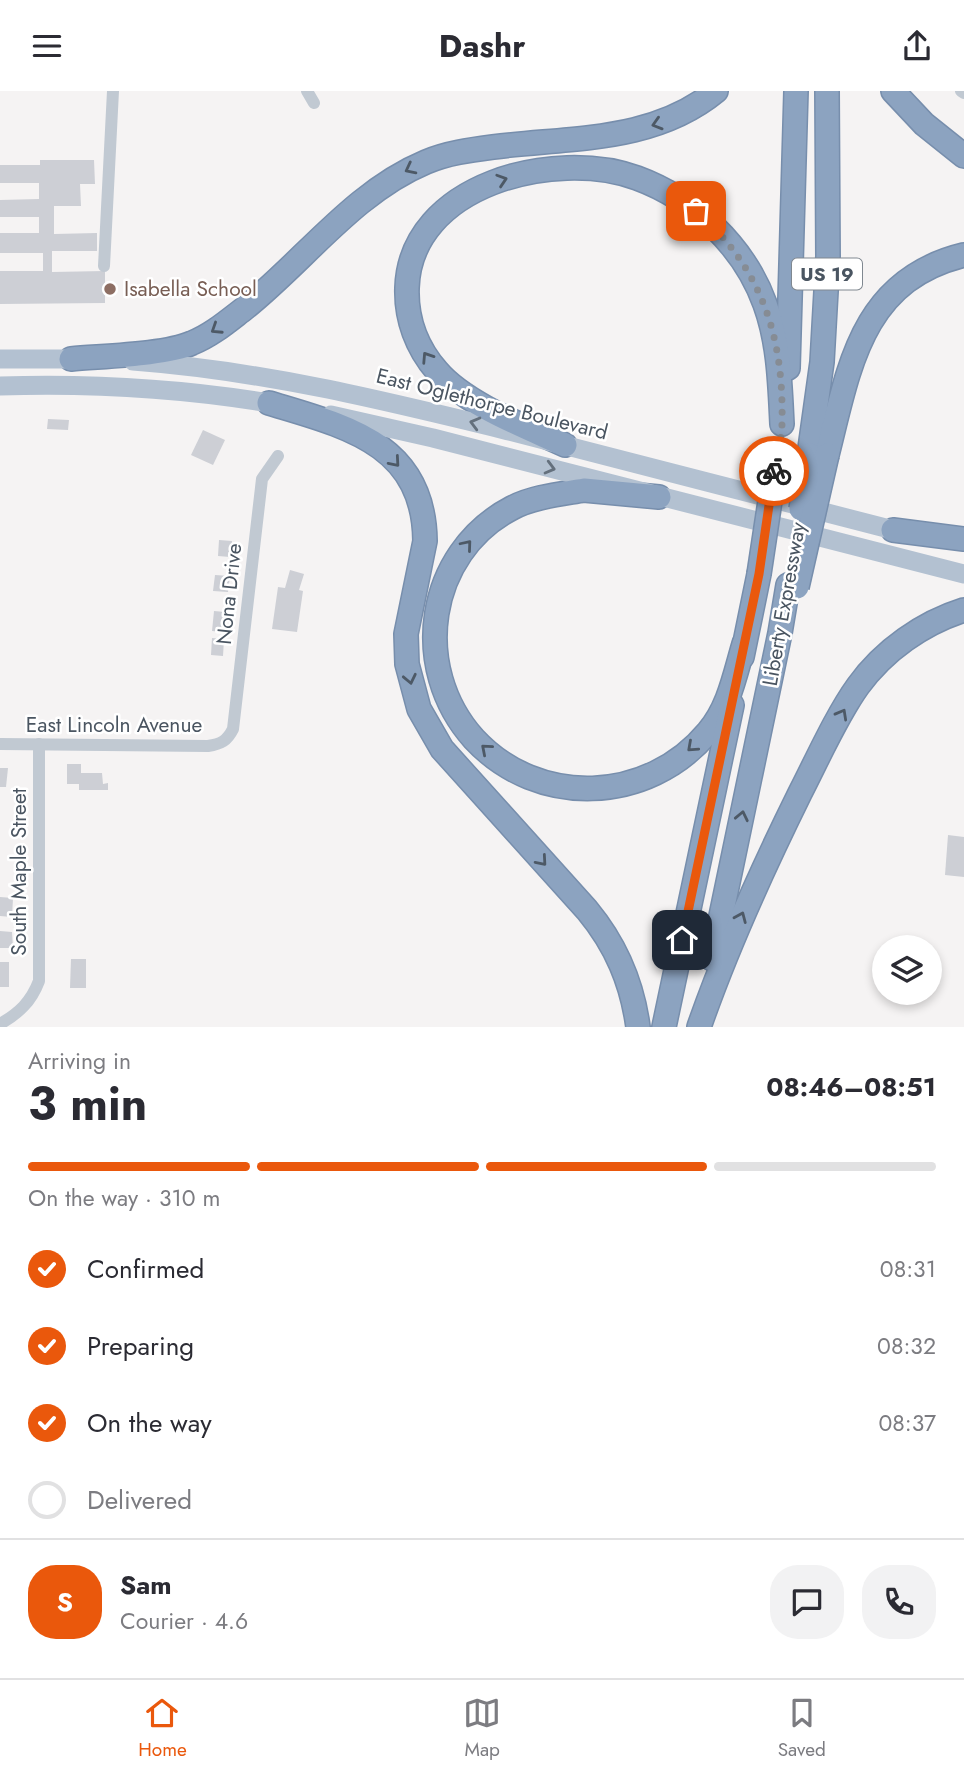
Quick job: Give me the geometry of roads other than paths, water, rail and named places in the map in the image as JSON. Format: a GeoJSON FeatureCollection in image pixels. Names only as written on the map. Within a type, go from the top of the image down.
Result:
{"type":"FeatureCollection","features":[{"type":"Feature","properties":{"kind":"highway"},"geometry":{"type":"LineString","coordinates":[[71,359],[168,349],[202,338],[256,299],[343,218],[387,182],[428,161],[459,151],[642,129],[684,114],[716,91]]}},
{"type":"Feature","properties":{"kind":"highway","name":"Liberty Expressway"},"geometry":{"type":"LineString","coordinates":[[664,1027],[759,574],[782,424],[789,347],[796,91]]}},
{"type":"Feature","properties":{"kind":"highway","name":"US 19"},"geometry":{"type":"LineString","coordinates":[[818,455],[828,268],[827,91]]}},
{"type":"Feature","properties":{"kind":"highway"},"geometry":{"type":"LineString","coordinates":[[893,91],[924,124],[964,156]]}},
{"type":"Feature","properties":{"kind":"highway"},"geometry":{"type":"LineString","coordinates":[[565,445],[503,416],[450,385],[437,371],[419,343],[408,312],[407,295],[415,248],[444,210],[459,199],[498,181],[552,169],[597,169],[646,182],[678,198],[728,241],[754,280],[772,327],[779,371],[782,424]]}},
{"type":"Feature","properties":{"kind":"highway"},"geometry":{"type":"LineString","coordinates":[[818,455],[852,359],[877,311],[902,285],[919,273],[937,263],[964,255]]}},
{"type":"Feature","properties":{"kind":"highway"},"geometry":{"type":"LineString","coordinates":[[269,403],[338,424],[368,438],[388,453],[412,485],[422,511],[425,541],[408,620],[406,649],[410,680],[419,709],[442,748],[587,910],[607,936],[628,980],[638,1027]]}},
{"type":"Feature","properties":{"kind":"highway","name":"Liberty Expressway"},"geometry":{"type":"LineString","coordinates":[[699,1027],[780,633],[793,586],[818,455]]}},
{"type":"Feature","properties":{"kind":"highway"},"geometry":{"type":"LineString","coordinates":[[659,497],[584,490],[571,492],[517,505],[480,530],[458,556],[448,573],[436,611],[435,651],[438,669],[451,704],[474,739],[490,753],[526,775],[566,787],[601,789],[622,786],[643,780],[675,762],[709,731],[724,707],[744,645]]}},
{"type":"Feature","properties":{"kind":"highway"},"geometry":{"type":"LineString","coordinates":[[893,530],[964,539]]}},
{"type":"Feature","properties":{"kind":"highway"},"geometry":{"type":"LineString","coordinates":[[699,1027],[724,956],[746,905],[819,756],[857,686],[908,637],[947,615],[964,610]]}},
{"type":"Feature","properties":{"kind":"main road","name":"East Oglethorpe Boulevard"},"geometry":{"type":"LineString","coordinates":[[0,359],[116,359],[185,365],[303,382],[428,410],[964,548]]}},
{"type":"Feature","properties":{"kind":"main road"},"geometry":{"type":"LineString","coordinates":[[0,386],[118,387],[269,403],[433,437],[964,574]]}},
{"type":"Feature","properties":{"kind":"street"},"geometry":{"type":"LineString","coordinates":[[104,266],[113,91]]}},
{"type":"Feature","properties":{"kind":"street"},"geometry":{"type":"LineString","coordinates":[[307,91],[314,103]]}},
{"type":"Feature","properties":{"kind":"street","name":"Nona Drive"},"geometry":{"type":"LineString","coordinates":[[227,739],[233,729],[262,479],[278,456]]}},
{"type":"Feature","properties":{"kind":"street","name":"East Lincoln Avenue"},"geometry":{"type":"LineString","coordinates":[[0,744],[208,746],[221,744],[227,739]]}},
{"type":"Feature","properties":{"kind":"street","name":"South Maple Street"},"geometry":{"type":"LineString","coordinates":[[0,1024],[18,1013],[34,996],[39,981],[39,744]]}},
{"type":"Feature","properties":{"kind":"place","name":"Isabella School"},"geometry":{"type":"Point","coordinates":[110,289]}}]}
